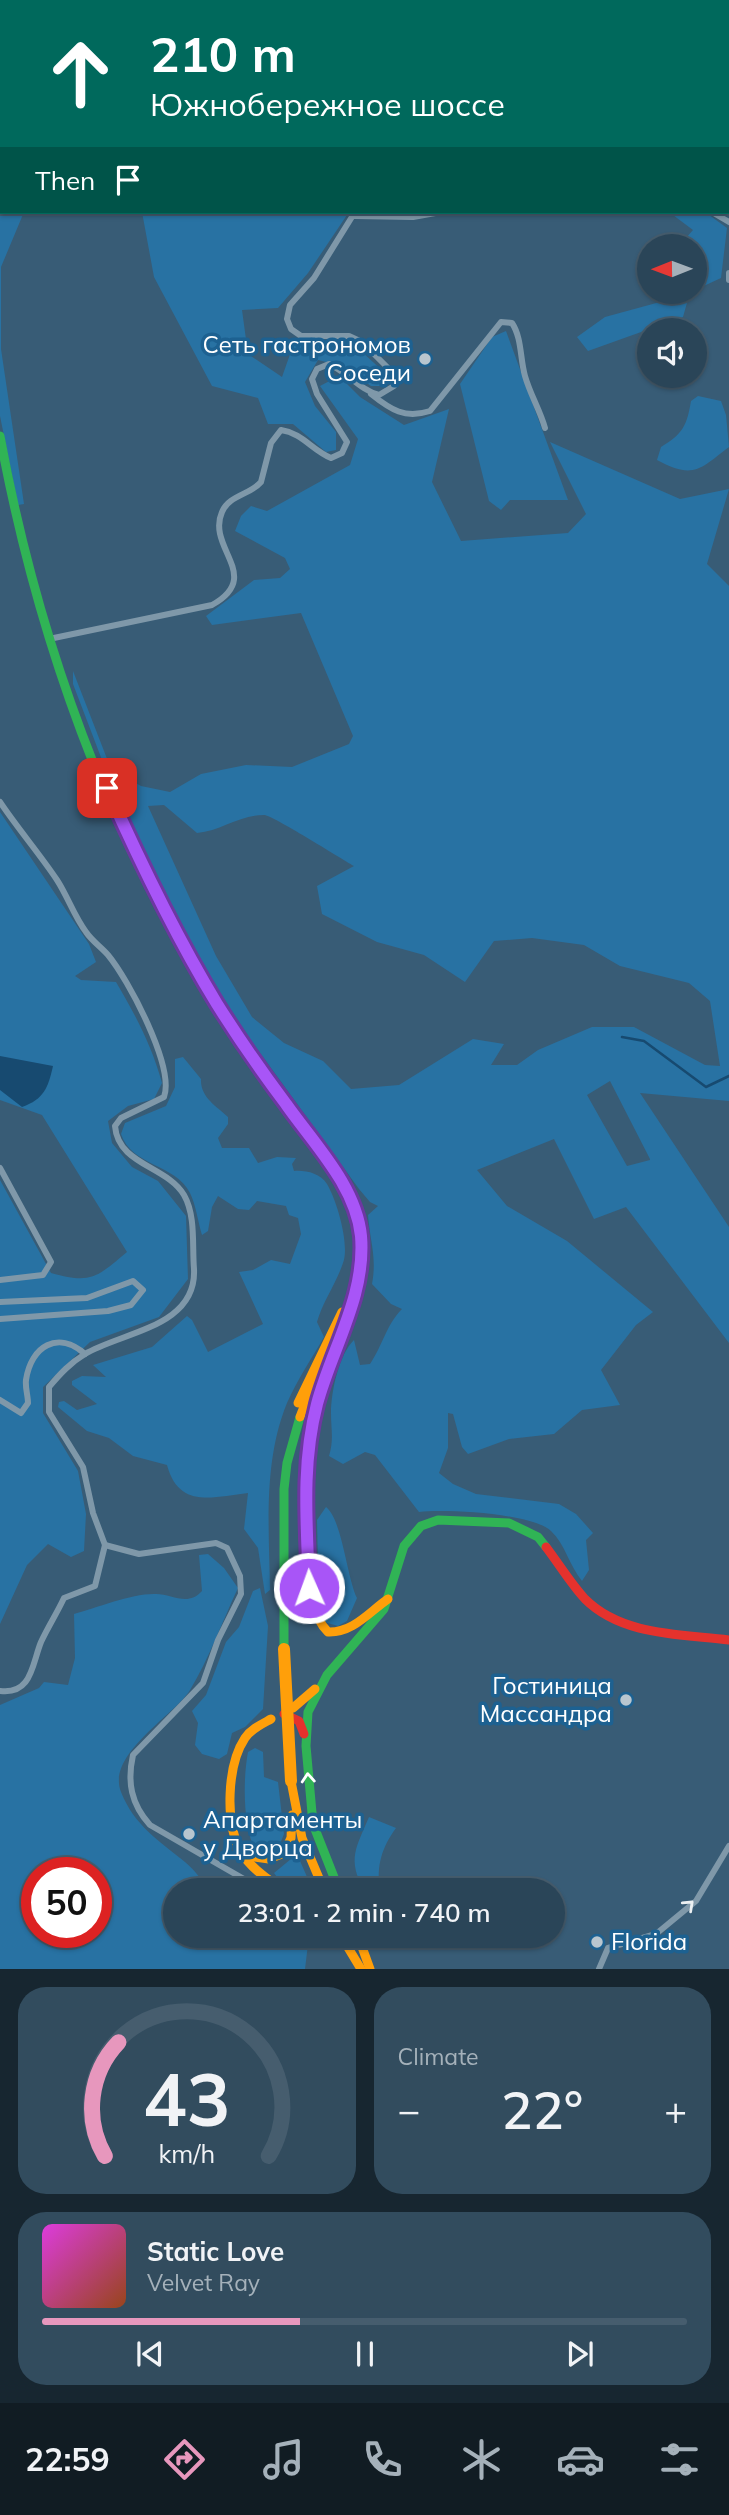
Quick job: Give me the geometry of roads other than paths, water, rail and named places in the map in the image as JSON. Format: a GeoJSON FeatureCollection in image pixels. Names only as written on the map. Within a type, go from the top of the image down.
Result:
{"type":"FeatureCollection","features":[{"type":"Feature","properties":{"kind":"main road"},"geometry":{"type":"LineString","coordinates":[[0,436],[21,545],[48,636],[52,661],[82,732],[181,942],[256,1064],[336,1174],[353,1205],[360,1233],[359,1279],[318,1401],[307,1452],[305,1498],[311,1606],[317,1625],[333,1632],[348,1628],[389,1598]]}},
{"type":"Feature","properties":{"kind":"main road"},"geometry":{"type":"LineString","coordinates":[[0,471],[14,546],[33,613],[111,813],[180,956],[239,1051],[331,1178],[347,1207],[351,1221],[353,1261],[348,1295],[296,1409],[281,1460],[281,1649],[292,1815],[290,1842],[283,1854],[270,1860],[244,1855]]}},
{"type":"Feature","properties":{"kind":"main road"},"geometry":{"type":"LineString","coordinates":[[33,613],[38,615],[48,636]]}},
{"type":"Feature","properties":{"kind":"main road"},"geometry":{"type":"LineString","coordinates":[[281,1649],[287,1462],[303,1411],[338,1341]]}},
{"type":"Feature","properties":{"kind":"main road"},"geometry":{"type":"LineString","coordinates":[[267,1878],[255,1869],[237,1844],[232,1816],[237,1756],[244,1739],[324,1680],[384,1609],[404,1546],[421,1526],[438,1520],[509,1522],[538,1537],[586,1600],[615,1620],[641,1629],[729,1640]]}},
{"type":"Feature","properties":{"kind":"main road"},"geometry":{"type":"LineString","coordinates":[[324,1680],[308,1712],[306,1746],[313,1824],[334,1878]]}},
{"type":"Feature","properties":{"kind":"main road"},"geometry":{"type":"LineString","coordinates":[[282,1713],[299,1721],[306,1746]]}},
{"type":"Feature","properties":{"kind":"main road"},"geometry":{"type":"LineString","coordinates":[[288,1780],[302,1838],[319,1878]]}},
{"type":"Feature","properties":{"kind":"main road"},"geometry":{"type":"LineString","coordinates":[[292,1815],[313,1878]]}},
{"type":"Feature","properties":{"kind":"main road"},"geometry":{"type":"LineString","coordinates":[[350,1948],[366,1969]]}},
{"type":"Feature","properties":{"kind":"main road"},"geometry":{"type":"LineString","coordinates":[[355,1948],[366,1969]]}},
{"type":"Feature","properties":{"kind":"main road"},"geometry":{"type":"LineString","coordinates":[[361,1948],[366,1969]]}},
{"type":"Feature","properties":{"kind":"street"},"geometry":{"type":"LineString","coordinates":[[369,393],[380,395],[394,386],[393,373],[380,357],[349,336],[301,336],[291,329],[287,319],[289,305],[314,278],[355,214],[413,217],[430,214]]}},
{"type":"Feature","properties":{"kind":"street"},"geometry":{"type":"LineString","coordinates":[[729,273],[729,280]]}},
{"type":"Feature","properties":{"kind":"street"},"geometry":{"type":"LineString","coordinates":[[48,636],[212,605],[228,596],[236,579],[220,526],[222,513],[231,501],[261,482],[271,443],[281,430],[296,432],[318,453],[331,458],[342,453],[347,442],[317,394],[312,380],[317,369],[328,364],[342,370],[400,414],[416,415],[430,411],[501,321],[512,323],[518,332],[520,357],[526,380],[545,428]]}},
{"type":"Feature","properties":{"kind":"street"},"geometry":{"type":"LineString","coordinates":[[0,802],[26,842],[57,881],[85,931],[110,957],[161,1050],[167,1079],[164,1097],[161,1101],[121,1118],[115,1126],[116,1135],[132,1156],[177,1186],[190,1214],[194,1276],[190,1294],[172,1315],[85,1354],[66,1368],[50,1387],[49,1412],[83,1467],[93,1513],[105,1545],[95,1586],[64,1598],[41,1643],[27,1682],[19,1689],[0,1691]]}},
{"type":"Feature","properties":{"kind":"street"},"geometry":{"type":"LineString","coordinates":[[0,1168],[51,1262],[43,1275],[0,1280]]}},
{"type":"Feature","properties":{"kind":"street"},"geometry":{"type":"LineString","coordinates":[[0,1302],[87,1298],[133,1281],[143,1290],[131,1305],[108,1311],[0,1320]]}},
{"type":"Feature","properties":{"kind":"street"},"geometry":{"type":"LineString","coordinates":[[0,1400],[21,1413],[28,1403],[26,1381],[34,1355],[54,1342],[71,1342],[85,1354]]}},
{"type":"Feature","properties":{"kind":"street"},"geometry":{"type":"LineString","coordinates":[[105,1545],[139,1554],[216,1543],[228,1548],[240,1576],[241,1594],[218,1640],[202,1683],[132,1755],[131,1791],[141,1815],[150,1825],[242,1878]]}},
{"type":"Feature","properties":{"kind":"street"},"geometry":{"type":"LineString","coordinates":[[599,1969],[608,1948],[656,1934],[696,1901],[729,1846]]}},
{"type":"Feature","properties":{"kind":"waterway"},"geometry":{"type":"LineString","coordinates":[[622,1037],[644,1041],[706,1087],[729,1076]]}},
{"type":"Feature","properties":{"kind":"place","name":"Сеть гастрономов Соседи"},"geometry":{"type":"Point","coordinates":[425,359]}},
{"type":"Feature","properties":{"kind":"place","name":"Гостиница Массандра"},"geometry":{"type":"Point","coordinates":[626,1700]}},
{"type":"Feature","properties":{"kind":"place","name":"Апартаменты у Дворца"},"geometry":{"type":"Point","coordinates":[189,1834]}},
{"type":"Feature","properties":{"kind":"place","name":"Florida"},"geometry":{"type":"Point","coordinates":[597,1942]}}]}
